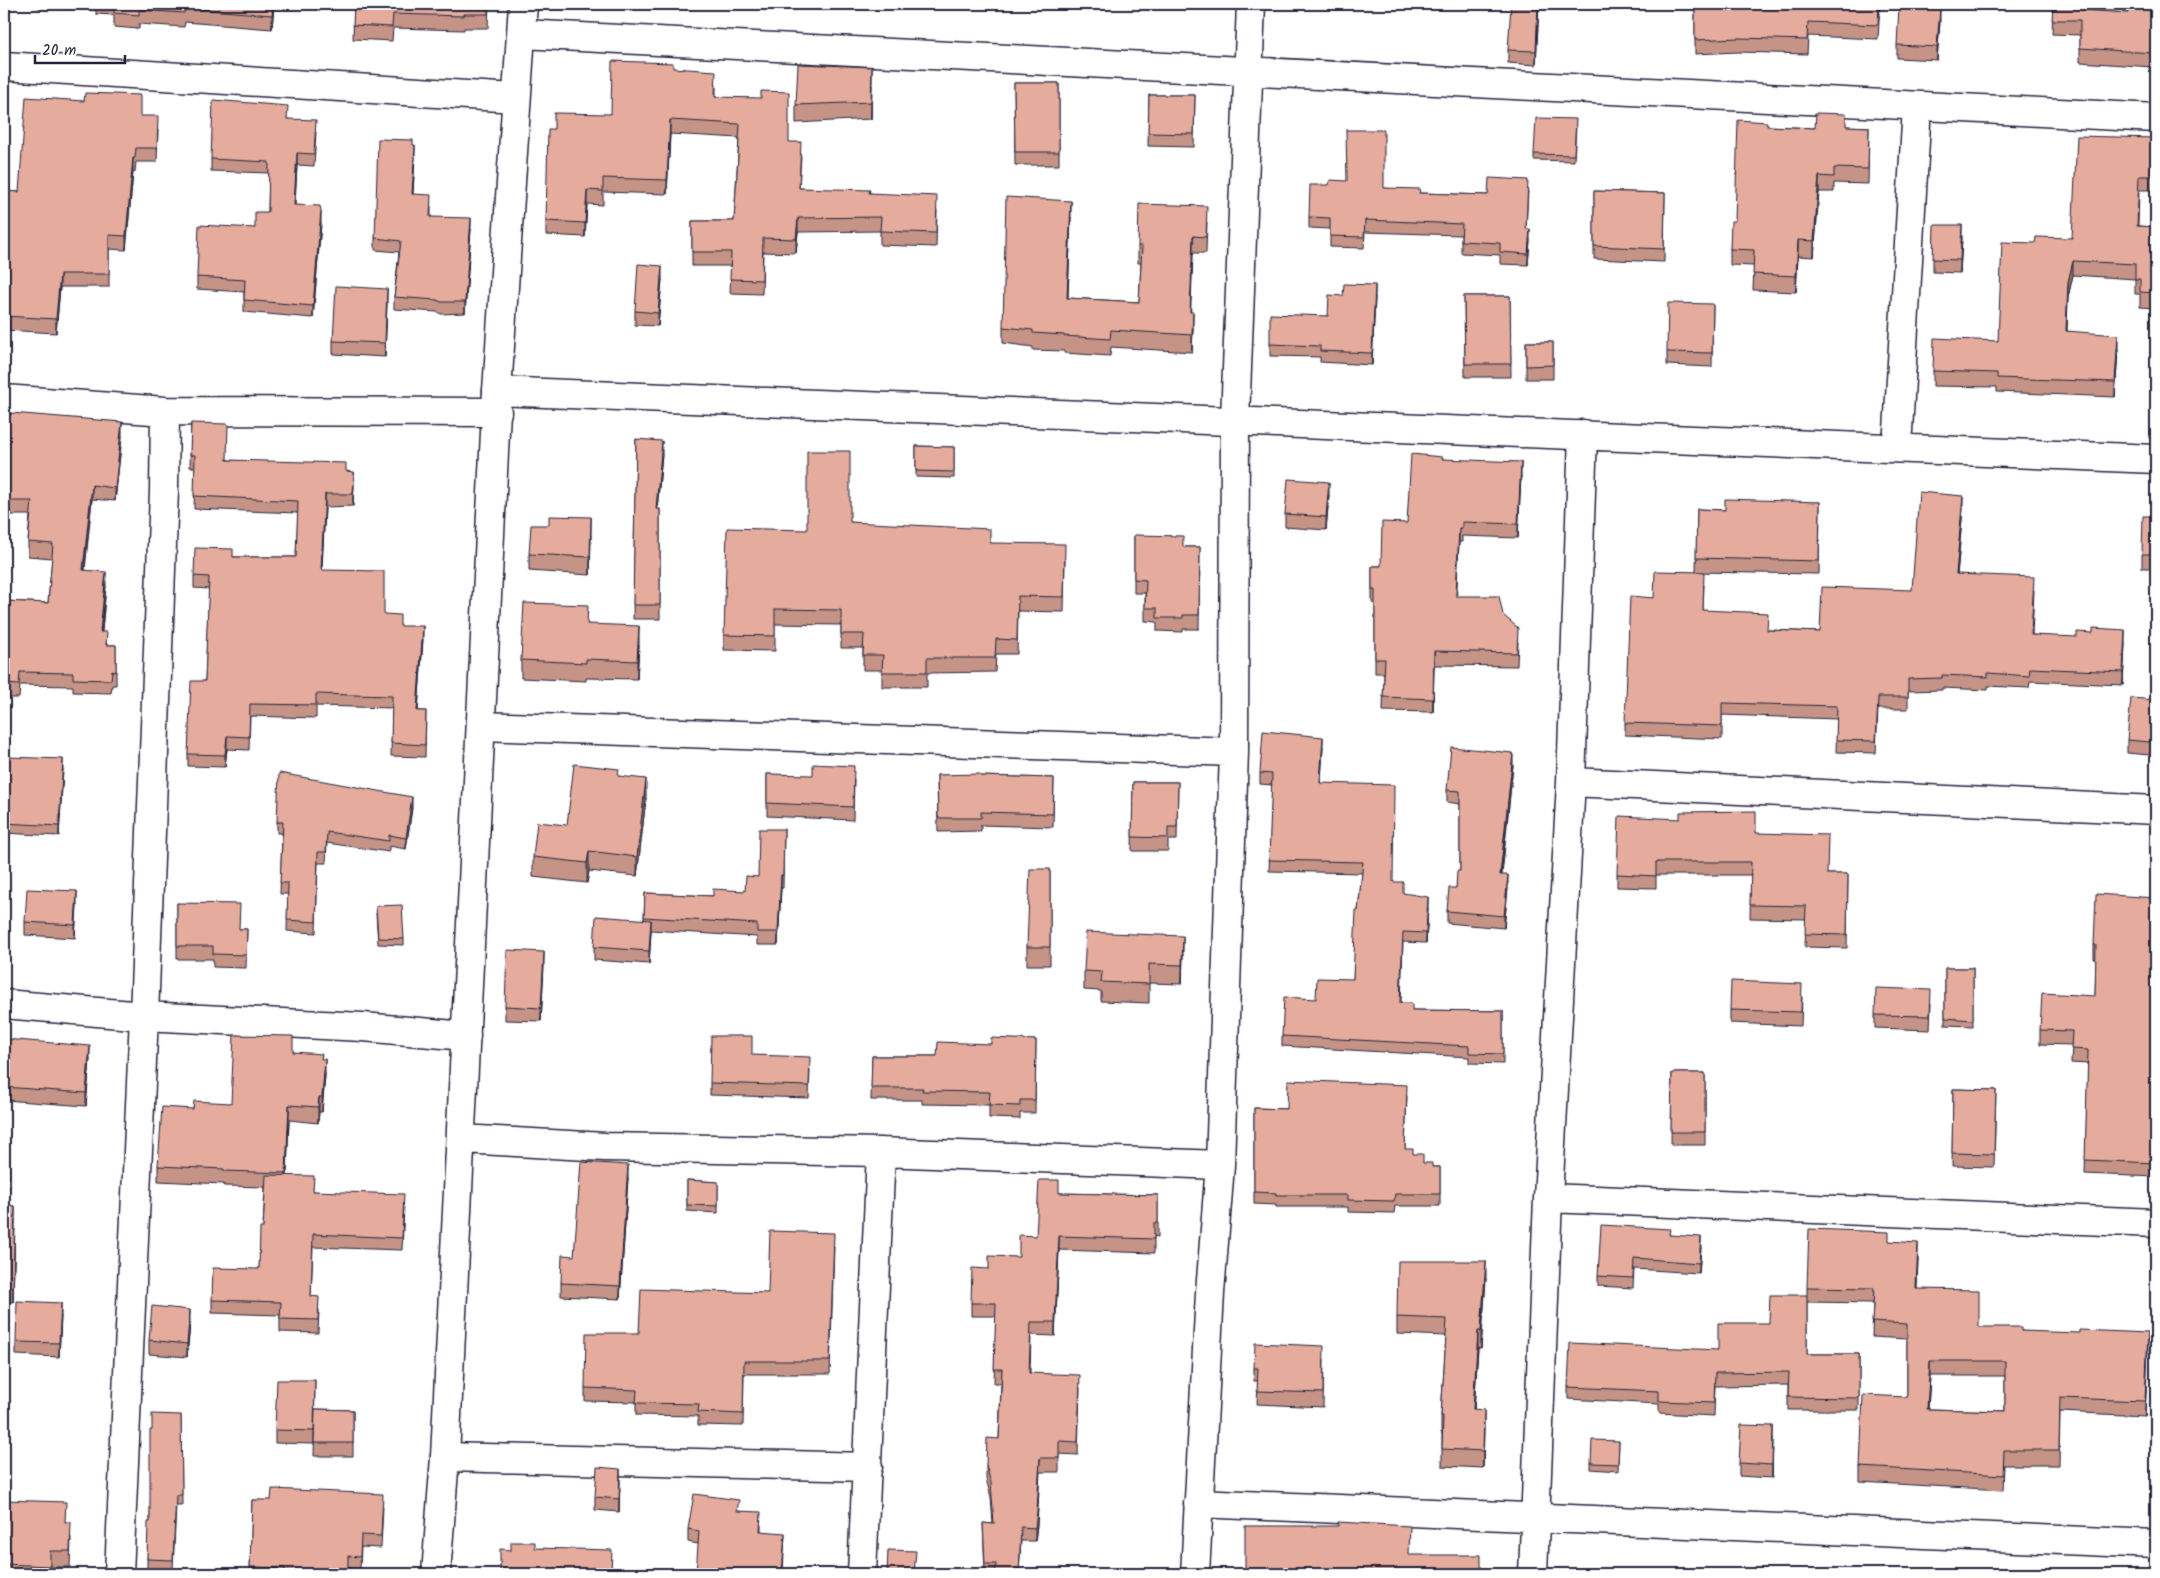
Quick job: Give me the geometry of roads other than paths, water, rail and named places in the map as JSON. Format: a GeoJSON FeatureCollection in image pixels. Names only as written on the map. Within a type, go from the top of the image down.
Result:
{"type":"FeatureCollection","features":[{"type":"Feature","properties":{"kind":"street"},"geometry":{"type":"LineString","coordinates":[[436,1574],[445,1457],[498,402],[523,4]]}},
{"type":"Feature","properties":{"kind":"street"},"geometry":{"type":"LineString","coordinates":[[1195,1574],[1220,1165],[1234,752],[1235,420],[1247,71],[1252,4]]}},
{"type":"Feature","properties":{"kind":"street"},"geometry":{"type":"LineString","coordinates":[[522,34],[2156,118]]}},
{"type":"Feature","properties":{"kind":"street"},"geometry":{"type":"LineString","coordinates":[[4,66],[516,98]]}},
{"type":"Feature","properties":{"kind":"street"},"geometry":{"type":"LineString","coordinates":[[1897,448],[1917,106]]}},
{"type":"Feature","properties":{"kind":"street"},"geometry":{"type":"LineString","coordinates":[[4,399],[165,410],[498,402],[1235,420],[2156,459]]}},
{"type":"Feature","properties":{"kind":"street"},"geometry":{"type":"LineString","coordinates":[[119,1574],[144,1016],[164,491],[165,410]]}},
{"type":"Feature","properties":{"kind":"street"},"geometry":{"type":"LineString","coordinates":[[1532,1574],[1536,1517],[1548,1198],[1571,782],[1583,434]]}},
{"type":"Feature","properties":{"kind":"street"},"geometry":{"type":"LineString","coordinates":[[481,726],[1234,752]]}},
{"type":"Feature","properties":{"kind":"street"},"geometry":{"type":"LineString","coordinates":[[1571,782],[2156,810]]}},
{"type":"Feature","properties":{"kind":"street"},"geometry":{"type":"LineString","coordinates":[[4,1004],[144,1016],[363,1027],[466,1036]]}},
{"type":"Feature","properties":{"kind":"street"},"geometry":{"type":"LineString","coordinates":[[461,1139],[605,1148],[881,1152],[1220,1165]]}},
{"type":"Feature","properties":{"kind":"street"},"geometry":{"type":"LineString","coordinates":[[862,1574],[881,1152]]}},
{"type":"Feature","properties":{"kind":"street"},"geometry":{"type":"LineString","coordinates":[[1548,1198],[2156,1223]]}},
{"type":"Feature","properties":{"kind":"street"},"geometry":{"type":"LineString","coordinates":[[445,1457],[868,1467]]}},
{"type":"Feature","properties":{"kind":"street"},"geometry":{"type":"LineString","coordinates":[[1198,1503],[2156,1544]]}}]}
